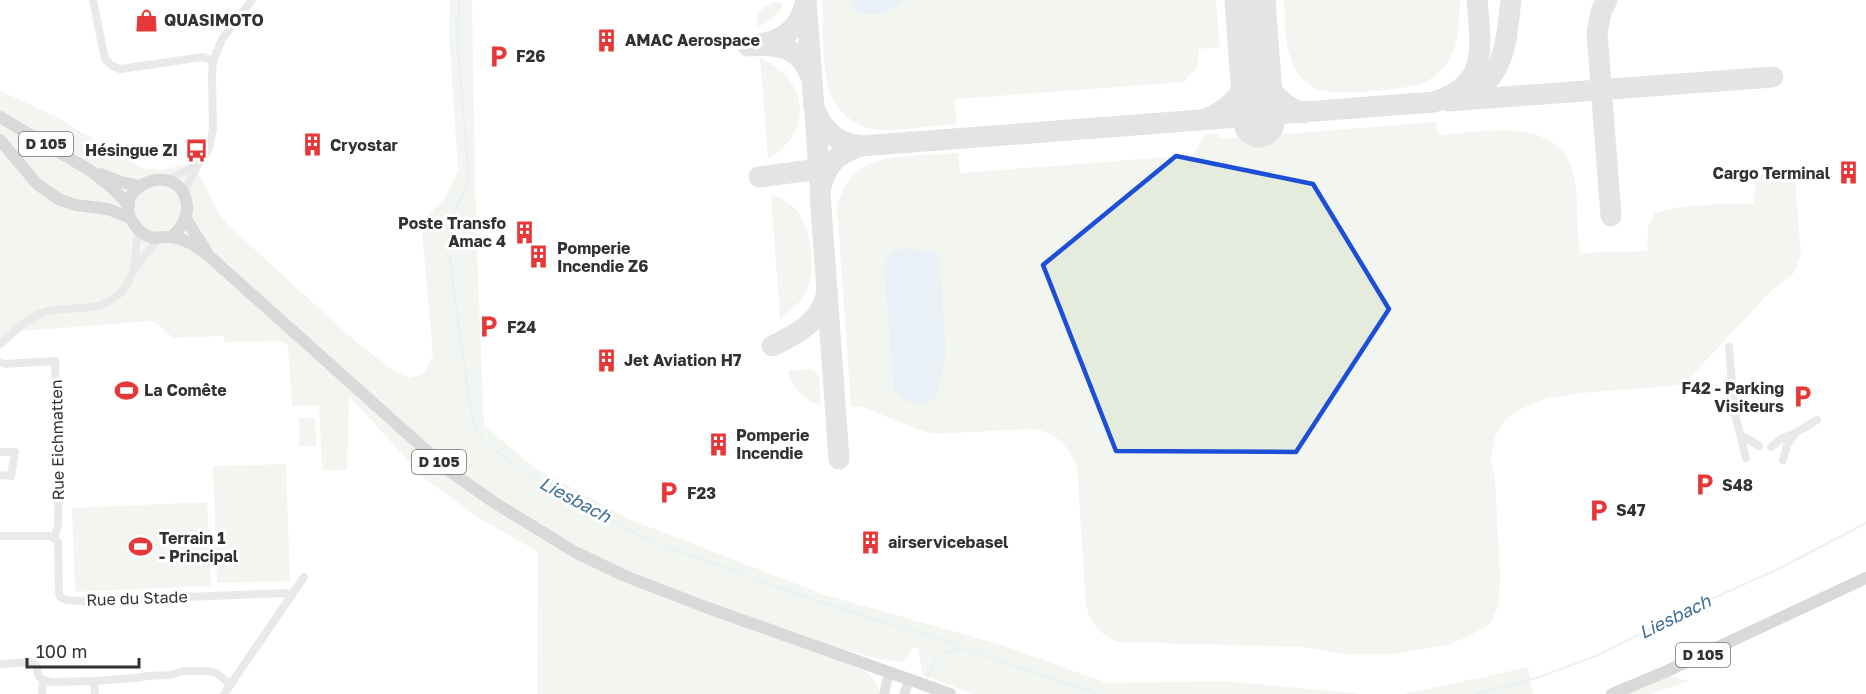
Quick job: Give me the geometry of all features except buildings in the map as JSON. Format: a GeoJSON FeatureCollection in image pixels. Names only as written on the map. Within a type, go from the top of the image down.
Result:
{"type":"FeatureCollection","features":[{"type":"Feature","properties":{"kind":"main road","name":"D 105"},"geometry":{"type":"LineString","coordinates":[[0,117],[91,171],[129,205]]}},
{"type":"Feature","properties":{"kind":"main road","name":"D 105"},"geometry":{"type":"LineString","coordinates":[[0,140],[37,184],[55,196],[76,204],[108,209],[130,218]]}},
{"type":"Feature","properties":{"kind":"main road","name":"D 105"},"geometry":{"type":"LineString","coordinates":[[91,171],[140,186]]}},
{"type":"Feature","properties":{"kind":"main road"},"geometry":{"type":"LineString","coordinates":[[157,179],[168,180],[180,189],[187,203],[186,219],[182,227],[165,238],[144,236],[130,218],[129,205],[130,197],[140,186],[157,179]]}},
{"type":"Feature","properties":{"kind":"main road","name":"D 105"},"geometry":{"type":"LineString","coordinates":[[186,219],[209,256]]}},
{"type":"Feature","properties":{"kind":"main road","name":"D 105"},"geometry":{"type":"LineString","coordinates":[[165,238],[191,244],[209,256],[448,470],[512,514],[575,552],[625,576],[806,644],[950,694]]}},
{"type":"Feature","properties":{"kind":"main road","name":"D 105"},"geometry":{"type":"LineString","coordinates":[[1612,694],[1667,671],[1866,578]]}},
{"type":"Feature","properties":{"kind":"street"},"geometry":{"type":"LineString","coordinates":[[93,0],[105,59],[111,65],[120,69],[203,57],[213,60]]}},
{"type":"Feature","properties":{"kind":"street"},"geometry":{"type":"LineString","coordinates":[[183,195],[198,164],[209,149],[213,129],[213,60],[222,39],[252,0]]}},
{"type":"Feature","properties":{"kind":"street"},"geometry":{"type":"LineString","coordinates":[[168,180],[198,164]]}},
{"type":"Feature","properties":{"kind":"street"},"geometry":{"type":"LineString","coordinates":[[134,272],[138,230]]}},
{"type":"Feature","properties":{"kind":"street"},"geometry":{"type":"LineString","coordinates":[[0,343],[30,319],[43,313],[90,308],[118,295],[128,284],[134,272],[165,238]]}},
{"type":"Feature","properties":{"kind":"street"},"geometry":{"type":"LineString","coordinates":[[1730,347],[1734,410],[1746,458]]}},
{"type":"Feature","properties":{"kind":"street","name":"Rue Eichmatten"},"geometry":{"type":"LineString","coordinates":[[0,362],[4,364],[55,361],[59,478],[58,526],[54,538]]}},
{"type":"Feature","properties":{"kind":"street"},"geometry":{"type":"LineString","coordinates":[[1771,447],[1781,438],[1817,420]]}},
{"type":"Feature","properties":{"kind":"street"},"geometry":{"type":"LineString","coordinates":[[1783,459],[1787,445],[1795,433]]}},
{"type":"Feature","properties":{"kind":"street"},"geometry":{"type":"LineString","coordinates":[[1742,435],[1759,446]]}},
{"type":"Feature","properties":{"kind":"street"},"geometry":{"type":"LineString","coordinates":[[0,452],[15,452],[11,476],[0,476]]}},
{"type":"Feature","properties":{"kind":"street"},"geometry":{"type":"LineString","coordinates":[[0,536],[49,536],[54,538]]}},
{"type":"Feature","properties":{"kind":"street","name":"Rue du Stade"},"geometry":{"type":"LineString","coordinates":[[54,538],[58,542],[60,597],[67,600],[285,593],[292,596]]}},
{"type":"Feature","properties":{"kind":"street"},"geometry":{"type":"LineString","coordinates":[[224,694],[304,577]]}},
{"type":"Feature","properties":{"kind":"street"},"geometry":{"type":"LineString","coordinates":[[0,664],[30,662],[36,665],[39,677],[43,680],[94,681],[170,675],[183,671],[209,671],[216,673],[231,685]]}},
{"type":"Feature","properties":{"kind":"street"},"geometry":{"type":"LineString","coordinates":[[884,694],[889,672]]}},
{"type":"Feature","properties":{"kind":"street"},"geometry":{"type":"LineString","coordinates":[[42,694],[43,680]]}},
{"type":"Feature","properties":{"kind":"street"},"geometry":{"type":"LineString","coordinates":[[94,681],[95,694]]}},
{"type":"Feature","properties":{"kind":"street"},"geometry":{"type":"LineString","coordinates":[[904,694],[914,681]]}},
{"type":"Feature","properties":{"kind":"highlighted area"},"geometry":{"type":"Polygon","coordinates":[[[1176,156],[1313,184],[1389,309],[1296,452],[1116,451],[1043,265],[1176,156]]]}},
{"type":"Feature","properties":{"kind":"shaded area"},"geometry":{"type":"Polygon","coordinates":[[[450,0],[472,0],[476,224],[484,425],[535,468],[629,519],[825,595],[1002,645],[1107,683],[1225,681],[1363,694],[973,694],[923,675],[918,649],[913,647],[908,657],[902,662],[879,659],[848,650],[843,663],[871,676],[880,694],[537,694],[538,552],[476,516],[425,479],[349,396],[347,470],[322,470],[319,405],[292,406],[288,346],[280,341],[224,342],[224,336],[173,338],[154,321],[22,331],[0,350],[0,91],[55,116],[145,169],[162,170],[182,165],[201,177],[216,209],[226,223],[356,342],[394,371],[409,378],[423,374],[433,356],[421,222],[445,198],[458,171],[449,32],[450,0]]]}},
{"type":"Feature","properties":{"kind":"shaded area"},"geometry":{"type":"Polygon","coordinates":[[[822,0],[1216,0],[1220,47],[1199,49],[1197,67],[1184,82],[958,99],[955,101],[956,124],[903,129],[873,129],[848,118],[831,96],[824,63],[822,0]]]}},
{"type":"Feature","properties":{"kind":"shaded area"},"geometry":{"type":"Polygon","coordinates":[[[1284,0],[1460,0],[1456,45],[1450,59],[1435,76],[1415,86],[1373,91],[1322,91],[1302,78],[1291,59],[1286,40],[1284,0]]]}},
{"type":"Feature","properties":{"kind":"shaded area"},"geometry":{"type":"Polygon","coordinates":[[[778,2],[783,4],[779,12],[769,21],[757,27],[759,12],[769,4],[778,2]]]}},
{"type":"Feature","properties":{"kind":"shaded area"},"geometry":{"type":"Polygon","coordinates":[[[760,58],[776,67],[788,79],[796,92],[800,106],[799,121],[793,135],[783,148],[768,159],[760,58]]]}},
{"type":"Feature","properties":{"kind":"shaded area"},"geometry":{"type":"Polygon","coordinates":[[[1436,122],[1439,135],[1518,131],[1537,135],[1553,143],[1566,156],[1574,175],[1580,253],[1647,251],[1648,227],[1655,213],[1691,206],[1754,204],[1755,181],[1764,172],[1787,172],[1795,178],[1801,254],[1795,272],[1772,290],[1683,385],[1548,398],[1518,410],[1504,421],[1495,436],[1491,458],[1495,479],[1500,575],[1499,603],[1491,623],[1469,636],[1448,645],[1395,654],[1346,654],[1302,647],[1116,642],[1097,628],[1086,607],[1077,466],[1060,441],[1048,433],[1032,429],[934,434],[863,407],[851,407],[837,207],[848,182],[863,167],[897,157],[958,153],[960,173],[1193,155],[1205,134],[1218,133],[1220,139],[1436,122]]]}},
{"type":"Feature","properties":{"kind":"shaded area"},"geometry":{"type":"Polygon","coordinates":[[[771,194],[790,204],[802,217],[808,234],[811,255],[810,276],[806,291],[802,299],[780,318],[771,194]]]}},
{"type":"Feature","properties":{"kind":"shaded area"},"geometry":{"type":"Polygon","coordinates":[[[810,369],[819,377],[821,406],[809,401],[800,393],[788,371],[810,369]]]}},
{"type":"Feature","properties":{"kind":"shaded area"},"geometry":{"type":"Polygon","coordinates":[[[299,418],[315,418],[316,446],[299,446],[299,418]]]}},
{"type":"Feature","properties":{"kind":"shaded area"},"geometry":{"type":"Polygon","coordinates":[[[286,464],[290,581],[217,583],[213,466],[286,464]]]}},
{"type":"Feature","properties":{"kind":"shaded area","name":"Terrain 1 - Principal"},"geometry":{"type":"Polygon","coordinates":[[[207,502],[211,586],[75,592],[72,508],[207,502]]]}},
{"type":"Feature","properties":{"kind":"shaded area"},"geometry":{"type":"Polygon","coordinates":[[[1528,667],[1533,694],[1404,694],[1528,667]]]}},
{"type":"Feature","properties":{"kind":"shaded area"},"geometry":{"type":"Polygon","coordinates":[[[1669,676],[1690,681],[1651,694],[1624,694],[1669,676]]]}},
{"type":"Feature","properties":{"kind":"water"},"geometry":{"type":"Polygon","coordinates":[[[850,0],[902,0],[887,12],[868,14],[855,12],[850,0]]]}},
{"type":"Feature","properties":{"kind":"water"},"geometry":{"type":"Polygon","coordinates":[[[904,248],[934,252],[939,257],[946,353],[935,400],[922,403],[909,402],[894,392],[884,269],[890,255],[904,248]]]}},
{"type":"Feature","properties":{"kind":"waterway","name":"Liesbach"},"geometry":{"type":"LineString","coordinates":[[459,0],[458,47],[468,169],[467,186],[448,224],[448,235],[470,404],[473,422],[481,437],[529,474],[652,541],[822,603],[924,634],[1097,694]]}},
{"type":"Feature","properties":{"kind":"waterway","name":"Liesbach"},"geometry":{"type":"LineString","coordinates":[[1476,694],[1536,678],[1596,656],[1696,606],[1778,569],[1866,523]]}},
{"type":"Feature","properties":{"kind":"waterway"},"geometry":{"type":"LineString","coordinates":[[927,680],[938,658],[961,648]]}},
{"type":"Feature","properties":{"kind":"taxiway"},"geometry":{"type":"LineString","coordinates":[[806,0],[814,107],[817,115],[831,134],[845,142],[861,146],[1434,102],[1452,95],[1473,75],[1480,48],[1477,0]]}},
{"type":"Feature","properties":{"kind":"taxiway"},"geometry":{"type":"LineString","coordinates":[[1461,98],[1476,91],[1495,70],[1505,45],[1511,0]]}},
{"type":"Feature","properties":{"kind":"taxiway"},"geometry":{"type":"LineString","coordinates":[[1607,0],[1601,12],[1597,33],[1611,216]]}},
{"type":"Feature","properties":{"kind":"taxiway"},"geometry":{"type":"LineString","coordinates":[[761,44],[784,36],[790,31],[803,12],[805,4]]}},
{"type":"Feature","properties":{"kind":"taxiway"},"geometry":{"type":"LineString","coordinates":[[1208,118],[1230,104],[1244,86],[1251,64],[1253,39]]}},
{"type":"Feature","properties":{"kind":"taxiway"},"geometry":{"type":"LineString","coordinates":[[748,46],[786,49],[801,59],[811,77]]}},
{"type":"Feature","properties":{"kind":"taxiway"},"geometry":{"type":"LineString","coordinates":[[1254,49],[1264,79],[1277,97],[1294,110],[1304,113]]}},
{"type":"Feature","properties":{"kind":"taxiway"},"geometry":{"type":"LineString","coordinates":[[1449,101],[1773,77]]}},
{"type":"Feature","properties":{"kind":"taxiway"},"geometry":{"type":"LineString","coordinates":[[815,112],[820,186]]}},
{"type":"Feature","properties":{"kind":"taxiway"},"geometry":{"type":"LineString","coordinates":[[839,459],[820,193],[825,175],[833,162],[838,157],[861,146]]}},
{"type":"Feature","properties":{"kind":"taxiway"},"geometry":{"type":"LineString","coordinates":[[759,177],[812,170],[831,162]]}},
{"type":"Feature","properties":{"kind":"taxiway"},"geometry":{"type":"LineString","coordinates":[[772,346],[807,326],[820,311],[827,291]]}},
{"type":"Feature","properties":{"kind":"runway"},"geometry":{"type":"LineString","coordinates":[[1250,0],[1259,122]]}},
{"type":"Feature","properties":{"kind":"place","name":"QUASIMOTO"},"geometry":{"type":"Point","coordinates":[146,20]}},
{"type":"Feature","properties":{"kind":"place","name":"AMAC Aerospace"},"geometry":{"type":"Point","coordinates":[607,40]}},
{"type":"Feature","properties":{"kind":"place","name":"F26"},"geometry":{"type":"Point","coordinates":[498,56]}},
{"type":"Feature","properties":{"kind":"place","name":"Cryostar"},"geometry":{"type":"Point","coordinates":[312,145]}},
{"type":"Feature","properties":{"kind":"place","name":"Hésingue ZI"},"geometry":{"type":"Point","coordinates":[196,150]}},
{"type":"Feature","properties":{"kind":"place","name":"Cargo Terminal"},"geometry":{"type":"Point","coordinates":[1848,173]}},
{"type":"Feature","properties":{"kind":"place","name":"Poste Transfo Amac 4"},"geometry":{"type":"Point","coordinates":[524,232]}},
{"type":"Feature","properties":{"kind":"place","name":"Pomperie Incendie Z6"},"geometry":{"type":"Point","coordinates":[539,257]}},
{"type":"Feature","properties":{"kind":"place","name":"F24"},"geometry":{"type":"Point","coordinates":[489,327]}},
{"type":"Feature","properties":{"kind":"place","name":"Jet Aviation H7"},"geometry":{"type":"Point","coordinates":[606,360]}},
{"type":"Feature","properties":{"kind":"place","name":"La Comête"},"geometry":{"type":"Point","coordinates":[126,390]}},
{"type":"Feature","properties":{"kind":"place","name":"F42 - Parking Visiteurs"},"geometry":{"type":"Point","coordinates":[1802,397]}},
{"type":"Feature","properties":{"kind":"place","name":"Pomperie Incendie"},"geometry":{"type":"Point","coordinates":[718,444]}},
{"type":"Feature","properties":{"kind":"place","name":"S48"},"geometry":{"type":"Point","coordinates":[1704,485]}},
{"type":"Feature","properties":{"kind":"place","name":"F23"},"geometry":{"type":"Point","coordinates":[669,493]}},
{"type":"Feature","properties":{"kind":"place","name":"S47"},"geometry":{"type":"Point","coordinates":[1598,510]}},
{"type":"Feature","properties":{"kind":"place","name":"airservicebasel"},"geometry":{"type":"Point","coordinates":[870,542]}},
{"type":"Feature","properties":{"kind":"place","name":"Terrain 1 - Principal"},"geometry":{"type":"Point","coordinates":[141,547]}}]}
